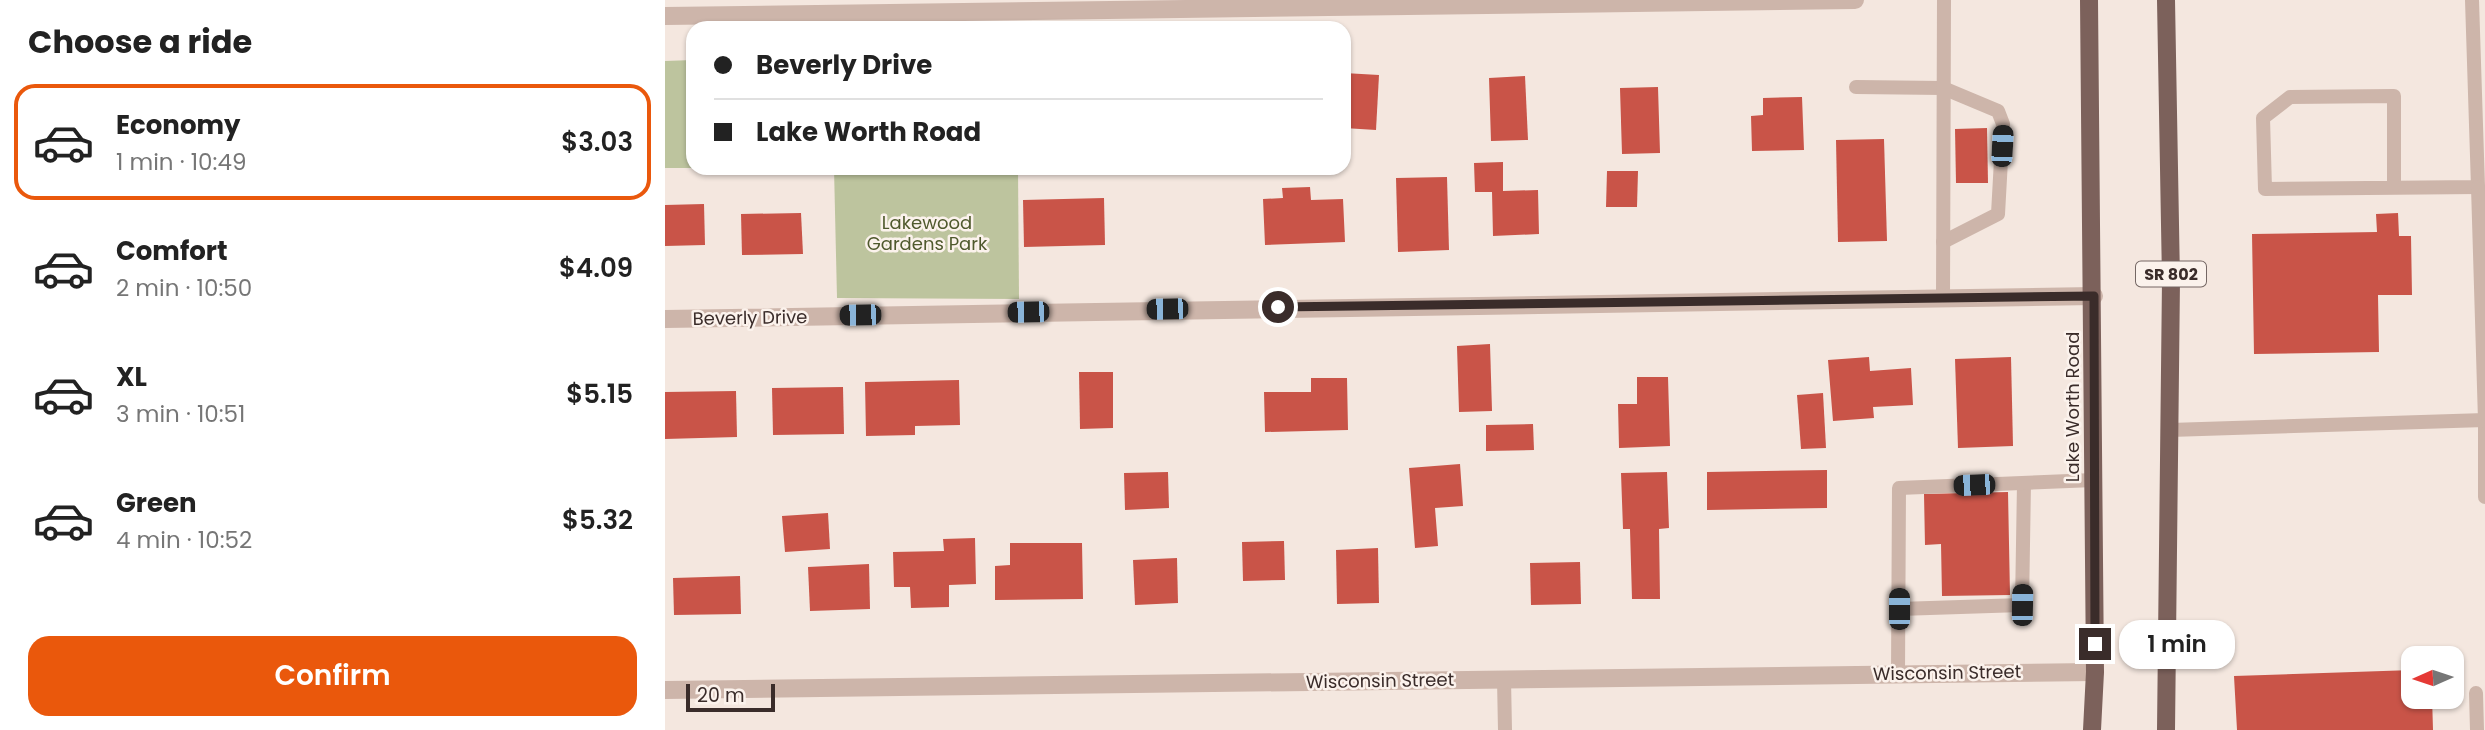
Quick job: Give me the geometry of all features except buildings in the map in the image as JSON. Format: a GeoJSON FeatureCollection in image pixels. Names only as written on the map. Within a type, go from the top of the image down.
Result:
{"type":"FeatureCollection","features":[{"type":"Feature","properties":{"kind":"main road","name":"Lake Worth Road"},"geometry":{"type":"LineString","coordinates":[[2089,0],[2094,296],[2095,671],[2092,730]]}},
{"type":"Feature","properties":{"kind":"main road","name":"SR 802"},"geometry":{"type":"LineString","coordinates":[[2166,0],[2171,279],[2166,730]]}},
{"type":"Feature","properties":{"kind":"street"},"geometry":{"type":"LineString","coordinates":[[665,16],[1855,0]]}},
{"type":"Feature","properties":{"kind":"street","name":"Beverly Drive"},"geometry":{"type":"LineString","coordinates":[[665,319],[2094,296]]}},
{"type":"Feature","properties":{"kind":"street","name":"Wisconsin Street"},"geometry":{"type":"LineString","coordinates":[[665,690],[2095,671]]}},
{"type":"Feature","properties":{"kind":"lane"},"geometry":{"type":"LineString","coordinates":[[1943,298],[1944,0]]}},
{"type":"Feature","properties":{"kind":"lane"},"geometry":{"type":"LineString","coordinates":[[2472,0],[2480,123],[2478,187],[2485,497]]}},
{"type":"Feature","properties":{"kind":"lane"},"geometry":{"type":"LineString","coordinates":[[1856,88],[1944,88],[1998,111],[2003,124],[1998,214],[1943,242]]}},
{"type":"Feature","properties":{"kind":"lane"},"geometry":{"type":"LineString","coordinates":[[2394,187],[2394,96],[2290,97],[2263,118],[2265,189],[2478,187]]}},
{"type":"Feature","properties":{"kind":"lane"},"geometry":{"type":"LineString","coordinates":[[2170,430],[2484,421]]}},
{"type":"Feature","properties":{"kind":"lane"},"geometry":{"type":"LineString","coordinates":[[1898,674],[1899,488],[2094,480]]}},
{"type":"Feature","properties":{"kind":"lane"},"geometry":{"type":"LineString","coordinates":[[1899,609],[2022,605],[2024,483]]}},
{"type":"Feature","properties":{"kind":"lane"},"geometry":{"type":"LineString","coordinates":[[1504,679],[1505,730]]}},
{"type":"Feature","properties":{"kind":"lane"},"geometry":{"type":"LineString","coordinates":[[2476,693],[2477,730]]}},
{"type":"Feature","properties":{"kind":"green space"},"geometry":{"type":"Polygon","coordinates":[[[686,60],[686,168],[665,168],[665,61],[686,60]]]}},
{"type":"Feature","properties":{"kind":"green space","name":"Lakewood Gardens Park"},"geometry":{"type":"Polygon","coordinates":[[[834,175],[1018,175],[1019,299],[837,298],[834,175]]]}},
{"type":"Feature","properties":{"kind":"route"},"geometry":{"type":"LineString","coordinates":[[1278,307],[2094,296],[2095,644]]}}]}
